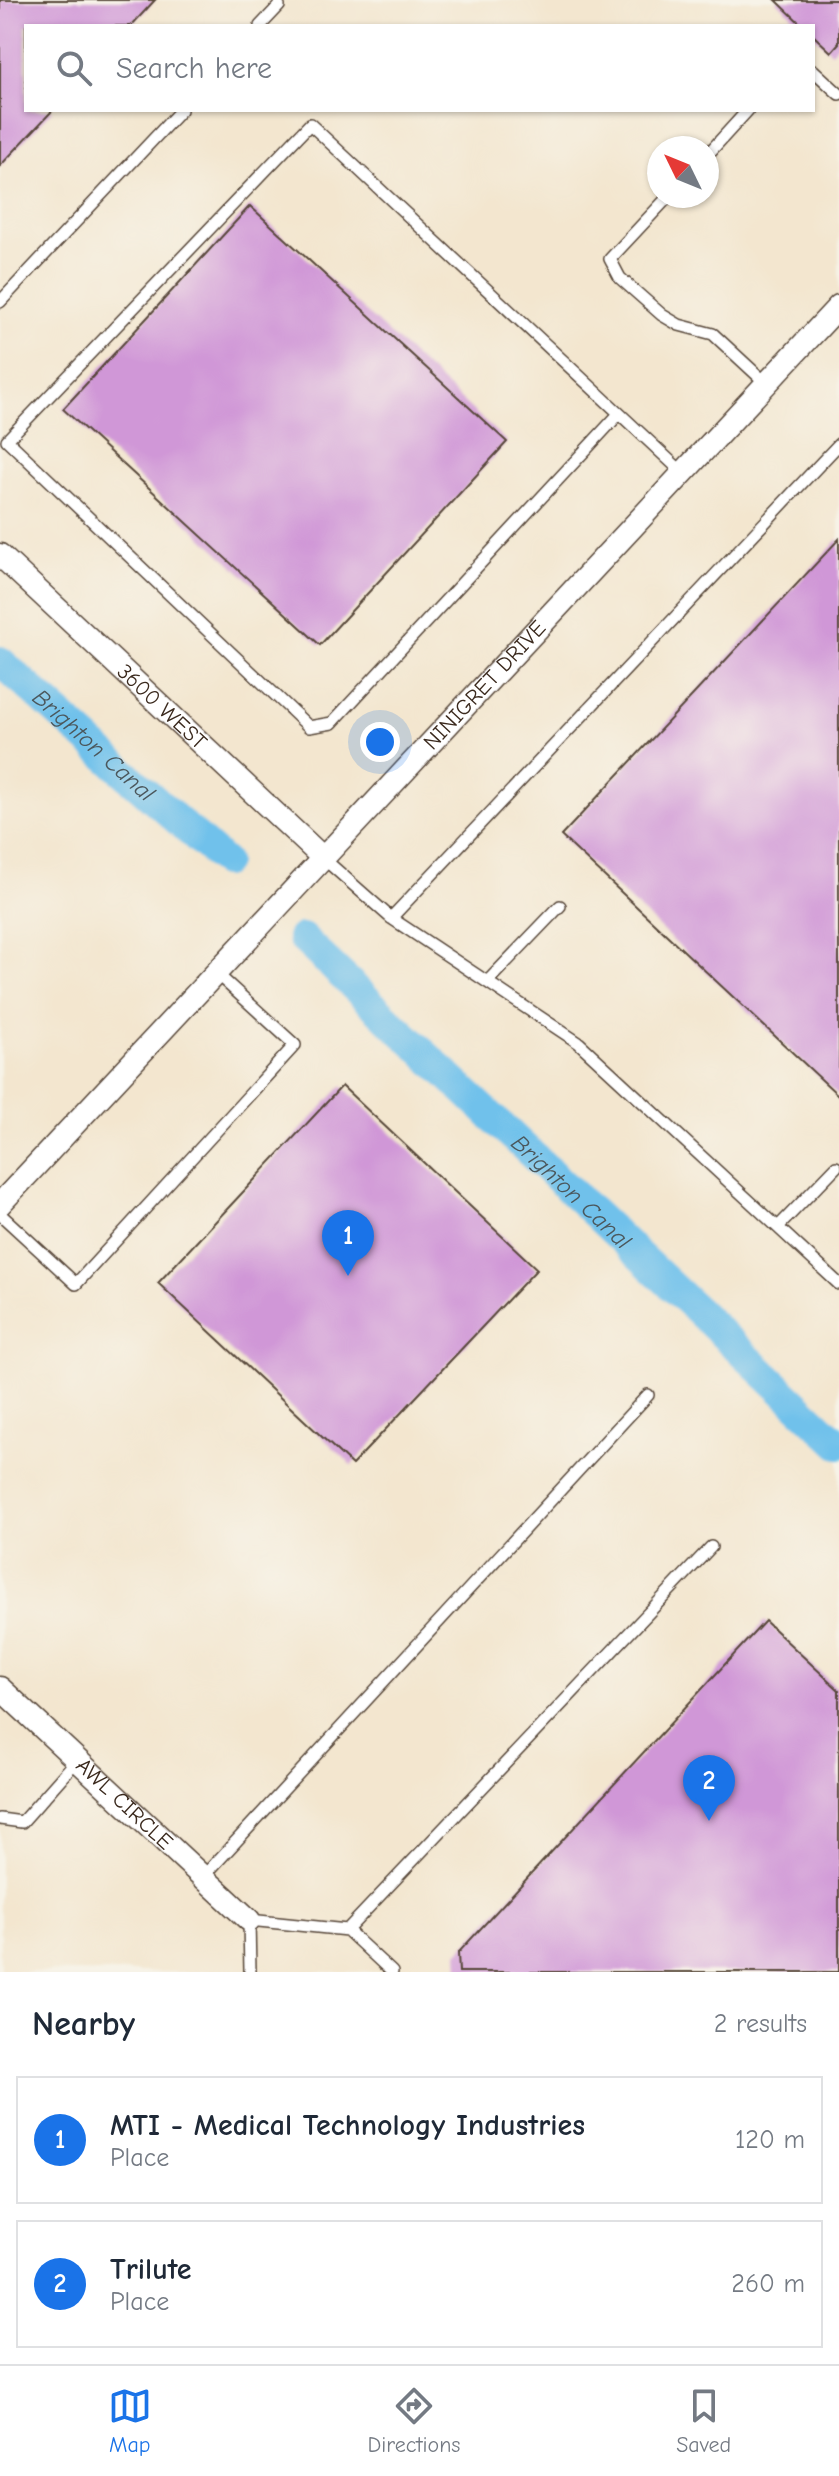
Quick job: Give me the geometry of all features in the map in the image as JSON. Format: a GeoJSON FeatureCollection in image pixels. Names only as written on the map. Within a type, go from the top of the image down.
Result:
{"type":"FeatureCollection","features":[{"type":"Feature","properties":{"kind":"street","name":"NINIGRET DRIVE"},"geometry":{"type":"LineString","coordinates":[[0,1204],[839,306]]}},
{"type":"Feature","properties":{"kind":"street","name":"3600 WEST"},"geometry":{"type":"LineString","coordinates":[[0,555],[323,858]]}},
{"type":"Feature","properties":{"kind":"street","name":"AWL CIRCLE"},"geometry":{"type":"LineString","coordinates":[[0,1688],[249,1920]]}},
{"type":"Feature","properties":{"kind":"lane"},"geometry":{"type":"LineString","coordinates":[[262,24],[278,2]]}},
{"type":"Feature","properties":{"kind":"lane"},"geometry":{"type":"LineString","coordinates":[[815,72],[839,94]]}},
{"type":"Feature","properties":{"kind":"lane"},"geometry":{"type":"LineString","coordinates":[[0,302],[179,112]]}},
{"type":"Feature","properties":{"kind":"lane"},"geometry":{"type":"LineString","coordinates":[[719,142],[746,112]]}},
{"type":"Feature","properties":{"kind":"lane"},"geometry":{"type":"LineString","coordinates":[[618,415],[332,723],[309,727],[4,443],[310,124],[683,473]]}},
{"type":"Feature","properties":{"kind":"lane"},"geometry":{"type":"LineString","coordinates":[[658,208],[610,259],[620,278],[662,315],[679,325],[713,334],[767,384]]}},
{"type":"Feature","properties":{"kind":"lane"},"geometry":{"type":"LineString","coordinates":[[391,918],[839,444]]}},
{"type":"Feature","properties":{"kind":"lane"},"geometry":{"type":"LineString","coordinates":[[323,858],[391,918],[579,1043],[839,1284]]}},
{"type":"Feature","properties":{"kind":"lane"},"geometry":{"type":"LineString","coordinates":[[487,982],[560,906]]}},
{"type":"Feature","properties":{"kind":"lane"},"geometry":{"type":"LineString","coordinates":[[0,1214],[76,1284],[295,1045],[216,973]]}},
{"type":"Feature","properties":{"kind":"lane"},"geometry":{"type":"LineString","coordinates":[[778,1227],[836,1167]]}},
{"type":"Feature","properties":{"kind":"lane"},"geometry":{"type":"LineString","coordinates":[[203,1877],[648,1395]]}},
{"type":"Feature","properties":{"kind":"lane"},"geometry":{"type":"LineString","coordinates":[[347,1930],[711,1547]]}},
{"type":"Feature","properties":{"kind":"lane"},"geometry":{"type":"LineString","coordinates":[[0,1819],[22,1822],[77,1760]]}},
{"type":"Feature","properties":{"kind":"lane"},"geometry":{"type":"LineString","coordinates":[[250,1972],[249,1920],[347,1930],[392,1972]]}},
{"type":"Feature","properties":{"kind":"building"},"geometry":{"type":"Polygon","coordinates":[[[0,0],[155,0],[133,24],[24,24],[24,112],[51,112],[0,166],[0,0]]]}},
{"type":"Feature","properties":{"kind":"building"},"geometry":{"type":"Polygon","coordinates":[[[776,0],[839,0],[839,43],[831,52],[815,37],[815,24],[801,24],[776,0]]]}},
{"type":"Feature","properties":{"kind":"building"},"geometry":{"type":"Polygon","coordinates":[[[250,206],[507,442],[320,645],[63,409],[250,206]]]}},
{"type":"Feature","properties":{"kind":"building"},"geometry":{"type":"Polygon","coordinates":[[[839,539],[839,1096],[561,836],[839,539]]]}},
{"type":"Feature","properties":{"kind":"building"},"geometry":{"type":"Polygon","coordinates":[[[342,1086],[537,1269],[352,1465],[158,1283],[342,1086]]]}},
{"type":"Feature","properties":{"kind":"building"},"geometry":{"type":"Polygon","coordinates":[[[765,1621],[839,1690],[839,1972],[459,1972],[458,1953],[765,1621]]]}},
{"type":"Feature","properties":{"kind":"waterway","name":"Brighton Canal"},"geometry":{"type":"LineString","coordinates":[[0,661],[224,862]]}},
{"type":"Feature","properties":{"kind":"waterway","name":"Brighton Canal"},"geometry":{"type":"LineString","coordinates":[[302,938],[839,1444]]}},
{"type":"Feature","properties":{"kind":"place","name":"MTI - Medical Technology Industries"},"geometry":{"type":"Point","coordinates":[348,1276]}},
{"type":"Feature","properties":{"kind":"place","name":"Trilute"},"geometry":{"type":"Point","coordinates":[709,1821]}}]}
